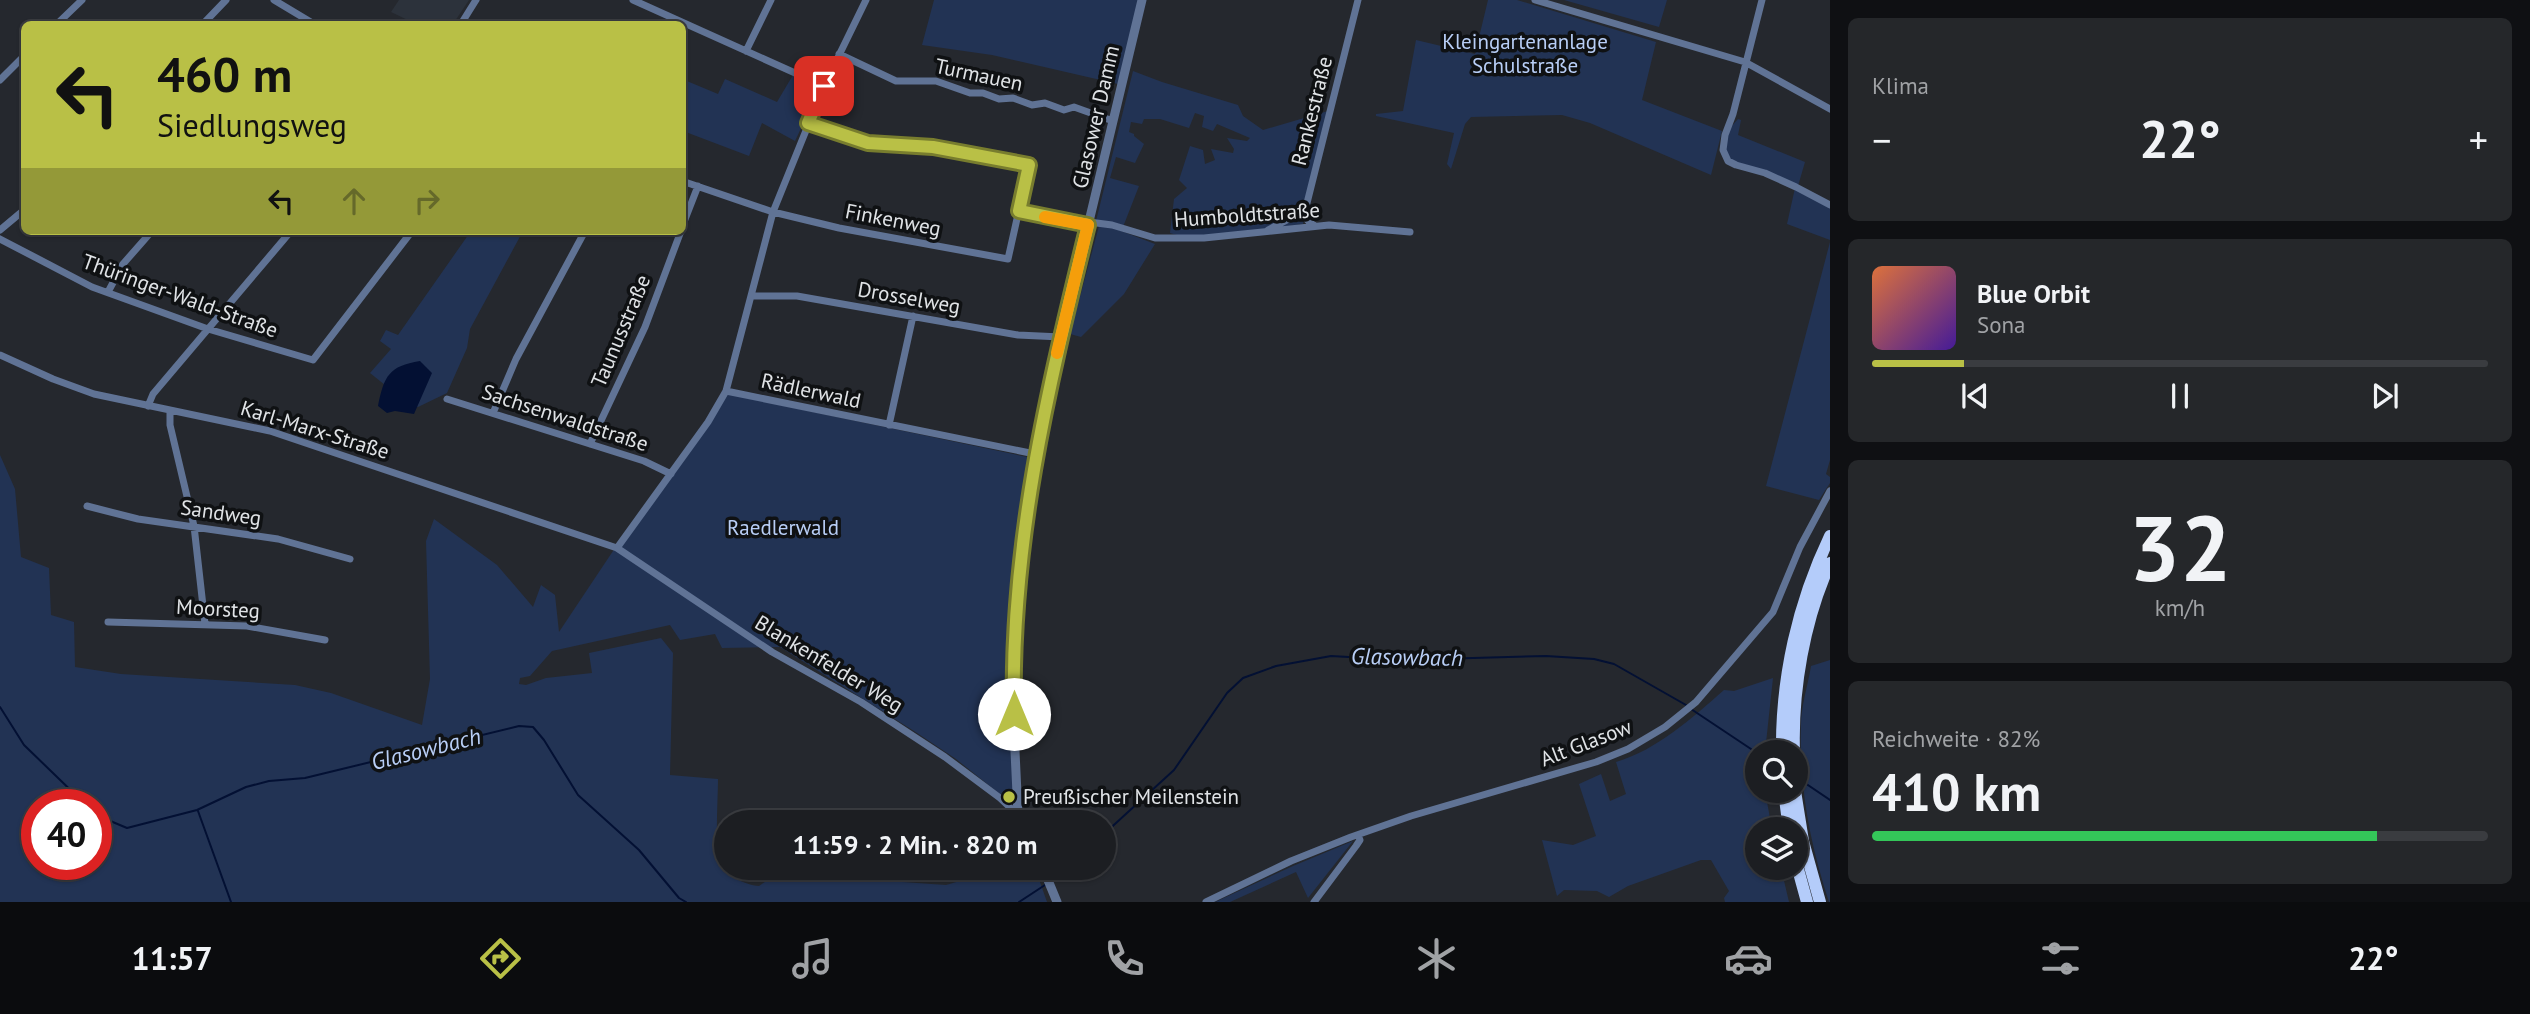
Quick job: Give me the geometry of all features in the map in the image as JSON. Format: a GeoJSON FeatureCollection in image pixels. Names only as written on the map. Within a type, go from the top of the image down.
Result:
{"type":"FeatureCollection","features":[{"type":"Feature","properties":{"kind":"highway"},"geometry":{"type":"LineString","coordinates":[[1784,740],[1798,622],[1830,536]]}},
{"type":"Feature","properties":{"kind":"highway"},"geometry":{"type":"LineString","coordinates":[[1794,740],[1794,666],[1830,563]]}},
{"type":"Feature","properties":{"kind":"highway"},"geometry":{"type":"LineString","coordinates":[[1797,803],[1803,841],[1820,902]]}},
{"type":"Feature","properties":{"kind":"highway"},"geometry":{"type":"LineString","coordinates":[[1801,880],[1807,902]]}},
{"type":"Feature","properties":{"kind":"street"},"geometry":{"type":"LineString","coordinates":[[60,21],[82,0]]}},
{"type":"Feature","properties":{"kind":"street"},"geometry":{"type":"LineString","coordinates":[[206,21],[226,0]]}},
{"type":"Feature","properties":{"kind":"street"},"geometry":{"type":"LineString","coordinates":[[274,0],[309,21]]}},
{"type":"Feature","properties":{"kind":"street"},"geometry":{"type":"LineString","coordinates":[[463,21],[476,0]]}},
{"type":"Feature","properties":{"kind":"street"},"geometry":{"type":"LineString","coordinates":[[634,0],[680,21]]}},
{"type":"Feature","properties":{"kind":"street"},"geometry":{"type":"LineString","coordinates":[[746,51],[771,0]]}},
{"type":"Feature","properties":{"kind":"street"},"geometry":{"type":"LineString","coordinates":[[617,548],[708,422],[726,391],[773,212],[824,86],[866,0]]}},
{"type":"Feature","properties":{"kind":"street","name":"Glasower Damm"},"geometry":{"type":"LineString","coordinates":[[1019,810],[1014,730],[1014,624],[1021,549],[1035,454],[1142,0]]}},
{"type":"Feature","properties":{"kind":"street","name":"Rankestraße"},"geometry":{"type":"LineString","coordinates":[[1306,206],[1358,0]]}},
{"type":"Feature","properties":{"kind":"street"},"geometry":{"type":"LineString","coordinates":[[1535,0],[1745,62],[1830,109]]}},
{"type":"Feature","properties":{"kind":"street"},"geometry":{"type":"LineString","coordinates":[[1762,0],[1723,150],[1728,161],[1796,187],[1830,205]]}},
{"type":"Feature","properties":{"kind":"street"},"geometry":{"type":"LineString","coordinates":[[686,24],[824,86]]}},
{"type":"Feature","properties":{"kind":"street","name":"Turmauen"},"geometry":{"type":"LineString","coordinates":[[839,54],[896,81],[936,80],[970,93],[983,93],[999,99],[1013,98],[1032,105],[1045,103],[1064,110],[1074,107],[1113,121]]}},
{"type":"Feature","properties":{"kind":"street"},"geometry":{"type":"LineString","coordinates":[[0,80],[21,59]]}},
{"type":"Feature","properties":{"kind":"street"},"geometry":{"type":"LineString","coordinates":[[808,123],[868,143],[933,147],[1029,165],[1019,211]]}},
{"type":"Feature","properties":{"kind":"street","name":"Finkenweg"},"geometry":{"type":"LineString","coordinates":[[686,182],[773,212],[839,228],[1008,259],[1019,211]]}},
{"type":"Feature","properties":{"kind":"street","name":"Taunusstraße"},"geometry":{"type":"LineString","coordinates":[[686,218],[698,186]]}},
{"type":"Feature","properties":{"kind":"street"},"geometry":{"type":"LineString","coordinates":[[1306,206],[1304,215],[1308,222],[1316,227]]}},
{"type":"Feature","properties":{"kind":"street"},"geometry":{"type":"LineString","coordinates":[[1265,232],[1298,214],[1306,206]]}},
{"type":"Feature","properties":{"kind":"street","name":"Humboldtstraße"},"geometry":{"type":"LineString","coordinates":[[1019,211],[1088,224],[1112,225],[1156,238],[1204,238],[1329,225],[1410,232]]}},
{"type":"Feature","properties":{"kind":"street"},"geometry":{"type":"LineString","coordinates":[[0,230],[21,212]]}},
{"type":"Feature","properties":{"kind":"street"},"geometry":{"type":"LineString","coordinates":[[107,292],[123,264],[148,235]]}},
{"type":"Feature","properties":{"kind":"street"},"geometry":{"type":"LineString","coordinates":[[148,406],[153,394],[288,235]]}},
{"type":"Feature","properties":{"kind":"street","name":"Thüringer-Wald-Straße"},"geometry":{"type":"LineString","coordinates":[[0,239],[92,287],[208,329],[313,360],[409,235]]}},
{"type":"Feature","properties":{"kind":"street"},"geometry":{"type":"LineString","coordinates":[[494,413],[516,359],[583,235]]}},
{"type":"Feature","properties":{"kind":"street","name":"Taunusstraße"},"geometry":{"type":"LineString","coordinates":[[590,444],[645,327],[680,235]]}},
{"type":"Feature","properties":{"kind":"street","name":"Drosselweg"},"geometry":{"type":"LineString","coordinates":[[751,296],[797,296],[1018,335],[1061,337]]}},
{"type":"Feature","properties":{"kind":"street"},"geometry":{"type":"LineString","coordinates":[[889,425],[913,316]]}},
{"type":"Feature","properties":{"kind":"street","name":"Karl-Marx-Straße"},"geometry":{"type":"LineString","coordinates":[[0,355],[94,394],[270,431],[617,548]]}},
{"type":"Feature","properties":{"kind":"street","name":"Rädlerwald"},"geometry":{"type":"LineString","coordinates":[[726,391],[1035,454]]}},
{"type":"Feature","properties":{"kind":"street","name":"Sachsenwaldstraße"},"geometry":{"type":"LineString","coordinates":[[447,399],[644,461],[671,474]]}},
{"type":"Feature","properties":{"kind":"street"},"geometry":{"type":"LineString","coordinates":[[170,410],[170,425],[194,526],[205,624]]}},
{"type":"Feature","properties":{"kind":"street","name":"Alt Glasow"},"geometry":{"type":"LineString","coordinates":[[1206,902],[1285,864],[1358,835],[1418,814],[1597,762],[1641,743],[1696,702],[1773,612],[1800,547],[1830,491]]}},
{"type":"Feature","properties":{"kind":"street","name":"Sandweg"},"geometry":{"type":"LineString","coordinates":[[87,506],[138,519],[278,538],[350,559]]}},
{"type":"Feature","properties":{"kind":"street","name":"Blankenfelder Weg"},"geometry":{"type":"LineString","coordinates":[[617,548],[772,652],[861,702],[945,757],[1000,798],[1011,810]]}},
{"type":"Feature","properties":{"kind":"street","name":"Moorsteg"},"geometry":{"type":"LineString","coordinates":[[108,622],[257,628],[325,640]]}},
{"type":"Feature","properties":{"kind":"street"},"geometry":{"type":"LineString","coordinates":[[1314,902],[1360,840],[1358,835]]}},
{"type":"Feature","properties":{"kind":"street"},"geometry":{"type":"LineString","coordinates":[[1049,880],[1057,902]]}},
{"type":"Feature","properties":{"kind":"shaded area"},"geometry":{"type":"Polygon","coordinates":[[[399,0],[469,0],[455,21],[410,21],[391,12],[399,0]]]}},
{"type":"Feature","properties":{"kind":"shaded area"},"geometry":{"type":"Polygon","coordinates":[[[420,361],[432,373],[414,414],[395,411],[387,413],[378,406],[386,380],[401,366],[420,361]]]}},
{"type":"Feature","properties":{"kind":"green space"},"geometry":{"type":"Polygon","coordinates":[[[934,0],[1139,0],[1118,84],[992,55],[922,45],[934,0]]]}},
{"type":"Feature","properties":{"kind":"green space","name":"Kleingartenanlage Schulstraße"},"geometry":{"type":"Polygon","coordinates":[[[1488,0],[1517,0],[1656,42],[1642,100],[1722,131],[1711,175],[1590,123],[1562,115],[1471,117],[1465,124],[1451,169],[1447,164],[1454,133],[1376,116],[1403,111],[1416,40],[1475,54],[1488,0]]]}},
{"type":"Feature","properties":{"kind":"green space"},"geometry":{"type":"Polygon","coordinates":[[[1564,0],[1667,0],[1659,27],[1564,0]]]}},
{"type":"Feature","properties":{"kind":"green space"},"geometry":{"type":"Polygon","coordinates":[[[1133,71],[1238,105],[1243,116],[1263,130],[1328,111],[1303,224],[1215,236],[1182,236],[1170,233],[1174,199],[1187,188],[1179,180],[1190,146],[1203,150],[1205,164],[1215,160],[1211,149],[1233,153],[1234,149],[1227,138],[1247,141],[1250,138],[1217,124],[1213,131],[1202,127],[1204,116],[1195,113],[1189,128],[1160,119],[1144,119],[1142,124],[1131,122],[1129,132],[1144,144],[1135,163],[1116,157],[1110,178],[1139,186],[1123,227],[1096,221],[1133,71]]]}},
{"type":"Feature","properties":{"kind":"green space"},"geometry":{"type":"Polygon","coordinates":[[[793,75],[820,88],[795,141],[762,123],[749,156],[686,132],[686,81],[718,94],[725,79],[777,102],[793,75]]]}},
{"type":"Feature","properties":{"kind":"green space"},"geometry":{"type":"Polygon","coordinates":[[[1738,119],[1741,120],[1738,135],[1805,162],[1798,186],[1731,161],[1724,150],[1730,128],[1738,119]]]}},
{"type":"Feature","properties":{"kind":"green space"},"geometry":{"type":"Polygon","coordinates":[[[1795,188],[1830,206],[1830,240],[1787,224],[1795,188]]]}},
{"type":"Feature","properties":{"kind":"green space"},"geometry":{"type":"Polygon","coordinates":[[[1099,226],[1111,227],[1155,244],[1124,294],[1081,337],[1070,334],[1099,226]]]}},
{"type":"Feature","properties":{"kind":"green space"},"geometry":{"type":"Polygon","coordinates":[[[468,235],[521,235],[470,329],[467,348],[447,393],[418,407],[410,405],[370,373],[391,349],[380,341],[386,330],[398,335],[468,235]]]}},
{"type":"Feature","properties":{"kind":"green space"},"geometry":{"type":"Polygon","coordinates":[[[1830,242],[1830,460],[1826,474],[1830,477],[1830,483],[1819,500],[1766,486],[1830,242]]]}},
{"type":"Feature","properties":{"kind":"green space","name":"Raedlerwald"},"geometry":{"type":"Polygon","coordinates":[[[728,394],[1032,458],[1020,533],[1012,798],[1006,799],[956,759],[780,647],[722,648],[715,634],[680,640],[670,625],[552,651],[530,676],[520,678],[519,684],[592,673],[589,653],[661,638],[673,653],[670,775],[718,779],[717,810],[714,810],[714,880],[739,880],[759,886],[768,880],[874,880],[946,885],[963,880],[1039,880],[1047,902],[0,902],[0,455],[15,489],[21,557],[49,568],[51,615],[74,622],[75,667],[121,674],[295,685],[331,693],[422,725],[430,679],[426,541],[434,519],[497,565],[533,607],[541,585],[555,595],[559,632],[615,548],[728,394]]]}},
{"type":"Feature","properties":{"kind":"green space"},"geometry":{"type":"Polygon","coordinates":[[[1830,660],[1830,902],[1816,858],[1805,803],[1808,803],[1808,740],[1801,740],[1801,725],[1811,666],[1830,660]]]}},
{"type":"Feature","properties":{"kind":"green space"},"geometry":{"type":"Polygon","coordinates":[[[1773,678],[1766,740],[1745,740],[1745,803],[1767,803],[1770,817],[1745,817],[1745,880],[1784,880],[1789,902],[1725,902],[1724,898],[1729,891],[1711,860],[1701,860],[1628,886],[1609,897],[1597,891],[1564,890],[1557,896],[1542,840],[1573,845],[1596,836],[1579,784],[1601,774],[1610,801],[1626,794],[1616,762],[1660,741],[1724,690],[1734,691],[1773,678]]]}},
{"type":"Feature","properties":{"kind":"green space"},"geometry":{"type":"Polygon","coordinates":[[[1353,841],[1308,898],[1296,872],[1230,902],[1215,902],[1293,866],[1353,841]]]}},
{"type":"Feature","properties":{"kind":"waterway","name":"Glasowbach"},"geometry":{"type":"LineString","coordinates":[[1116,823],[1174,770],[1227,693],[1243,678],[1276,666],[1331,656],[1402,660],[1546,656],[1594,659],[1614,664],[1686,705]]}},
{"type":"Feature","properties":{"kind":"waterway","name":"Glasowbach"},"geometry":{"type":"LineString","coordinates":[[0,707],[24,745],[69,789]]}},
{"type":"Feature","properties":{"kind":"waterway","name":"Glasowbach"},"geometry":{"type":"LineString","coordinates":[[1691,709],[1745,745]]}},
{"type":"Feature","properties":{"kind":"waterway","name":"Glasowbach"},"geometry":{"type":"LineString","coordinates":[[112,822],[127,828],[197,810],[246,787],[269,781],[305,778],[519,726],[533,727],[578,795],[639,850],[679,898],[686,902]]}},
{"type":"Feature","properties":{"kind":"waterway","name":"Glasowbach"},"geometry":{"type":"LineString","coordinates":[[1808,785],[1830,800]]}},
{"type":"Feature","properties":{"kind":"waterway"},"geometry":{"type":"LineString","coordinates":[[198,811],[231,902]]}},
{"type":"Feature","properties":{"kind":"waterway","name":"Glasowbach"},"geometry":{"type":"LineString","coordinates":[[1019,902],[1045,885]]}},
{"type":"Feature","properties":{"kind":"slow traffic"},"geometry":{"type":"LineString","coordinates":[[1045,217],[1088,225],[1057,353]]}},
{"type":"Feature","properties":{"kind":"place","name":"Preußischer Meilenstein"},"geometry":{"type":"Point","coordinates":[1009,797]}},
{"type":"Feature","properties":{"kind":"route"},"geometry":{"type":"LineString","coordinates":[[824,86],[808,123],[868,143],[933,147],[1029,165],[1019,211],[1088,225],[1047,397],[1028,497],[1014,624],[1014,714]]}}]}
